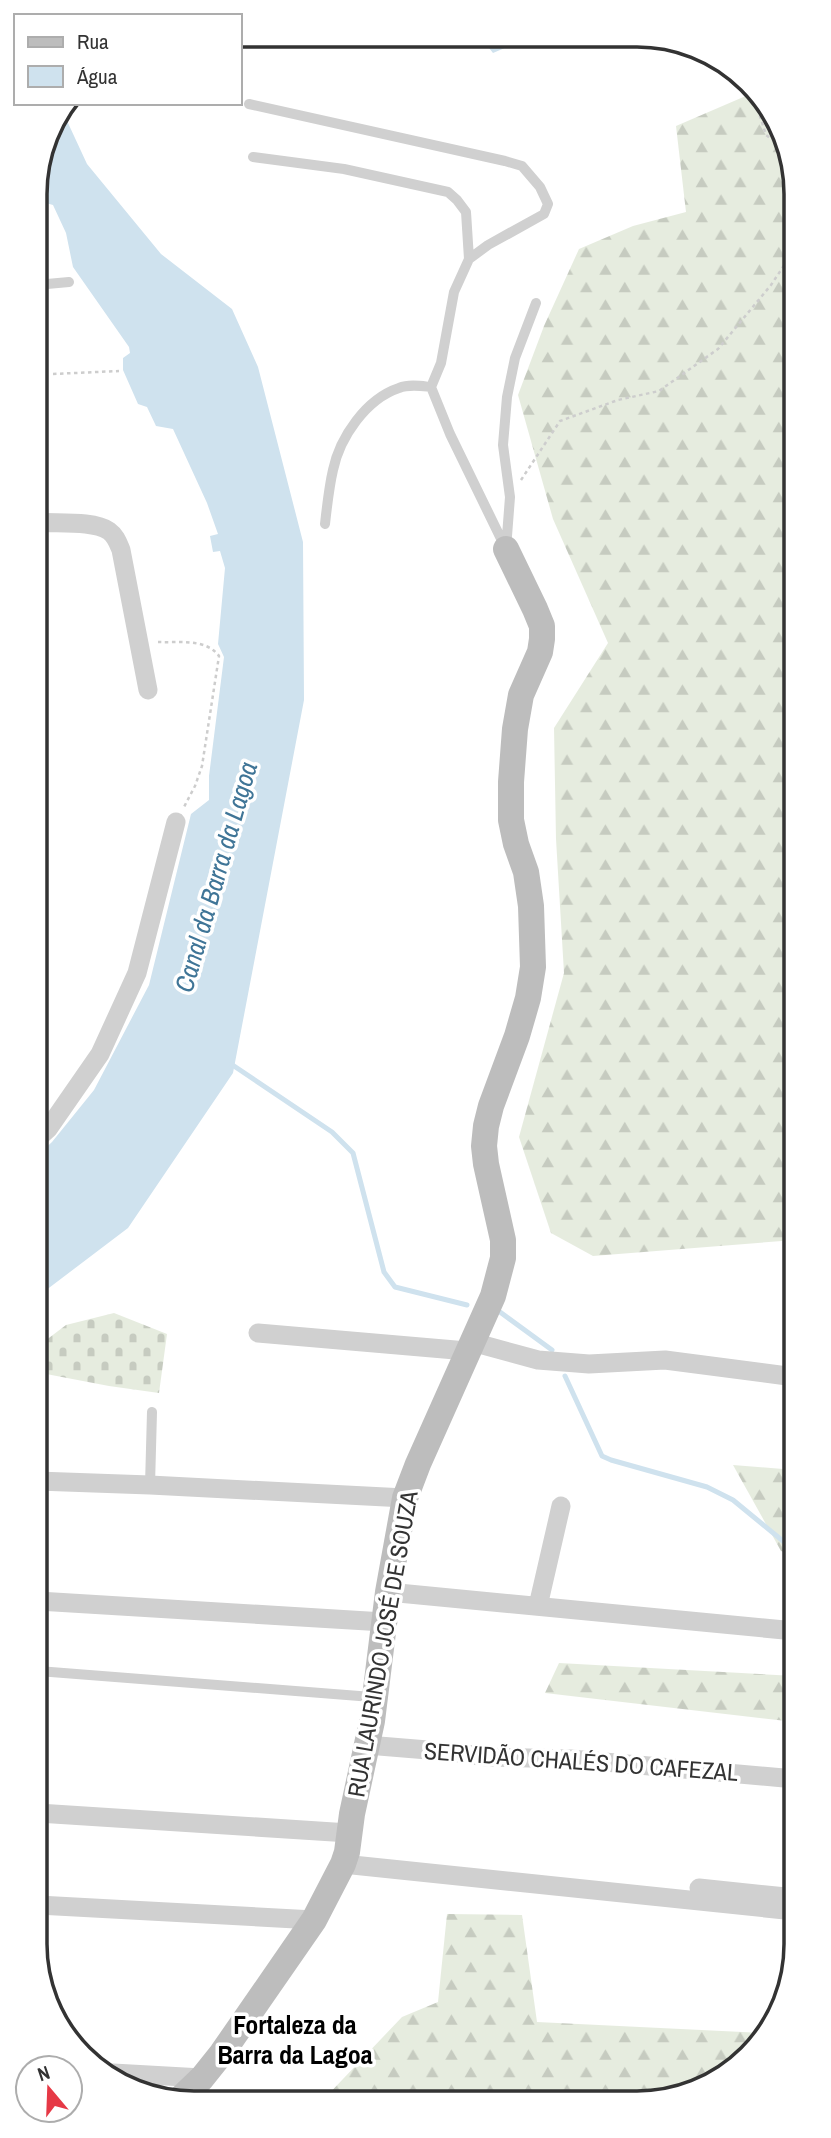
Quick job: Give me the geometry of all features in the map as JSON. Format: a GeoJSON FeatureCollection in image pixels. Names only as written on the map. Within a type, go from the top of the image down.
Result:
{"type":"FeatureCollection","features":[{"type":"Feature","properties":{"kind":"street"},"geometry":{"type":"LineString","coordinates":[[48,523],[100,527],[116,538],[121,550],[148,690]]}},
{"type":"Feature","properties":{"kind":"street","name":"RUA LAURINDO JOSÉ DE SOUZA"},"geometry":{"type":"LineString","coordinates":[[189,2090],[222,2053],[314,1920],[346,1850],[376,1697],[388,1592],[405,1498],[493,1296],[503,1258],[500,1219],[484,1146],[491,1106],[517,1036],[528,998],[533,967],[531,906],[526,872],[511,820],[511,782],[520,695],[540,652],[542,626],[506,549]]}},
{"type":"Feature","properties":{"kind":"street"},"geometry":{"type":"LineString","coordinates":[[47,1129],[100,1054],[137,973],[176,822]]}},
{"type":"Feature","properties":{"kind":"street"},"geometry":{"type":"LineString","coordinates":[[258,1334],[470,1346],[538,1360],[598,1363],[665,1360],[783,1375]]}},
{"type":"Feature","properties":{"kind":"street"},"geometry":{"type":"LineString","coordinates":[[47,1481],[405,1498]]}},
{"type":"Feature","properties":{"kind":"street"},"geometry":{"type":"LineString","coordinates":[[538,1606],[561,1506]]}},
{"type":"Feature","properties":{"kind":"street"},"geometry":{"type":"LineString","coordinates":[[388,1592],[783,1630]]}},
{"type":"Feature","properties":{"kind":"street"},"geometry":{"type":"LineString","coordinates":[[47,1602],[384,1622]]}},
{"type":"Feature","properties":{"kind":"street","name":"SERVIDÃO CHALÉS DO CAFEZAL"},"geometry":{"type":"LineString","coordinates":[[367,1745],[487,1757],[571,1759],[783,1778]]}},
{"type":"Feature","properties":{"kind":"street"},"geometry":{"type":"LineString","coordinates":[[47,1814],[346,1850],[783,1897]]}},
{"type":"Feature","properties":{"kind":"street"},"geometry":{"type":"LineString","coordinates":[[346,1850],[783,1910]]}},
{"type":"Feature","properties":{"kind":"street"},"geometry":{"type":"LineString","coordinates":[[47,1905],[314,1920]]}},
{"type":"Feature","properties":{"kind":"street"},"geometry":{"type":"LineString","coordinates":[[126,2074],[202,2078]]}},
{"type":"Feature","properties":{"kind":"lane"},"geometry":{"type":"LineString","coordinates":[[249,104],[522,166],[540,187],[548,204],[544,214],[488,245],[469,259]]}},
{"type":"Feature","properties":{"kind":"lane"},"geometry":{"type":"LineString","coordinates":[[253,157],[344,169],[448,192],[466,212],[469,259],[454,292],[441,363],[431,387],[506,549]]}},
{"type":"Feature","properties":{"kind":"lane"},"geometry":{"type":"LineString","coordinates":[[48,284],[69,282]]}},
{"type":"Feature","properties":{"kind":"lane"},"geometry":{"type":"LineString","coordinates":[[506,549],[510,497],[503,444],[507,397],[515,358],[536,303]]}},
{"type":"Feature","properties":{"kind":"lane"},"geometry":{"type":"LineString","coordinates":[[325,524],[333,468],[345,436],[360,415],[370,405],[399,388],[431,387]]}},
{"type":"Feature","properties":{"kind":"lane"},"geometry":{"type":"LineString","coordinates":[[150,1485],[152,1412]]}},
{"type":"Feature","properties":{"kind":"lane"},"geometry":{"type":"LineString","coordinates":[[47,1672],[376,1697]]}},
{"type":"Feature","properties":{"kind":"path"},"geometry":{"type":"LineString","coordinates":[[759,113],[766,135],[773,141]]}},
{"type":"Feature","properties":{"kind":"path"},"geometry":{"type":"LineString","coordinates":[[510,497],[560,421],[618,400],[659,391],[718,349],[784,266]]}},
{"type":"Feature","properties":{"kind":"path"},"geometry":{"type":"LineString","coordinates":[[48,374],[119,371]]}},
{"type":"Feature","properties":{"kind":"path"},"geometry":{"type":"LineString","coordinates":[[139,642],[203,644],[214,649],[219,656],[202,766],[176,822]]}},
{"type":"Feature","properties":{"kind":"green space"},"geometry":{"type":"Polygon","coordinates":[[[746,96],[769,129],[776,147],[784,195],[783,1241],[593,1256],[551,1233],[519,1137],[564,973],[556,839],[554,728],[608,643],[553,519],[518,395],[544,326],[579,249],[633,226],[686,212],[676,126],[746,96]]]}},
{"type":"Feature","properties":{"kind":"green space"},"geometry":{"type":"Polygon","coordinates":[[[114,1313],[167,1334],[159,1393],[47,1374],[47,1339],[66,1325],[114,1313]]]}},
{"type":"Feature","properties":{"kind":"green space"},"geometry":{"type":"Polygon","coordinates":[[[733,1465],[783,1469],[783,1552],[733,1465]]]}},
{"type":"Feature","properties":{"kind":"green space"},"geometry":{"type":"Polygon","coordinates":[[[559,1663],[783,1675],[783,1721],[545,1693],[559,1663]]]}},
{"type":"Feature","properties":{"kind":"green space"},"geometry":{"type":"Polygon","coordinates":[[[447,1914],[522,1915],[537,2022],[753,2033],[734,2054],[710,2071],[693,2080],[665,2088],[636,2091],[332,2091],[402,2017],[438,2002],[447,1914]]]}},
{"type":"Feature","properties":{"kind":"water"},"geometry":{"type":"Polygon","coordinates":[[[488,47],[507,47],[493,53],[488,47]]]}},
{"type":"Feature","properties":{"kind":"water","name":"Canal da Barra da Lagoa"},"geometry":{"type":"Polygon","coordinates":[[[67,121],[87,164],[161,254],[232,309],[258,367],[303,542],[304,700],[233,1073],[128,1228],[47,1289],[47,1146],[94,1090],[149,985],[191,814],[209,800],[209,776],[224,657],[218,644],[225,568],[220,551],[213,552],[210,536],[218,534],[207,503],[173,429],[156,426],[147,407],[138,404],[123,370],[123,358],[130,353],[129,347],[73,267],[66,233],[53,205],[48,204],[52,156],[67,121]]]}},
{"type":"Feature","properties":{"kind":"waterway"},"geometry":{"type":"LineString","coordinates":[[231,1064],[332,1132],[353,1153],[384,1272],[395,1287],[467,1305]]}},
{"type":"Feature","properties":{"kind":"waterway"},"geometry":{"type":"LineString","coordinates":[[500,1312],[552,1350]]}},
{"type":"Feature","properties":{"kind":"waterway"},"geometry":{"type":"LineString","coordinates":[[565,1376],[602,1456],[707,1487],[733,1500],[783,1541]]}},
{"type":"Feature","properties":{"kind":"district","name":"Fortaleza da Barra da Lagoa"},"geometry":{"type":"Point","coordinates":[295,2040]}}]}
